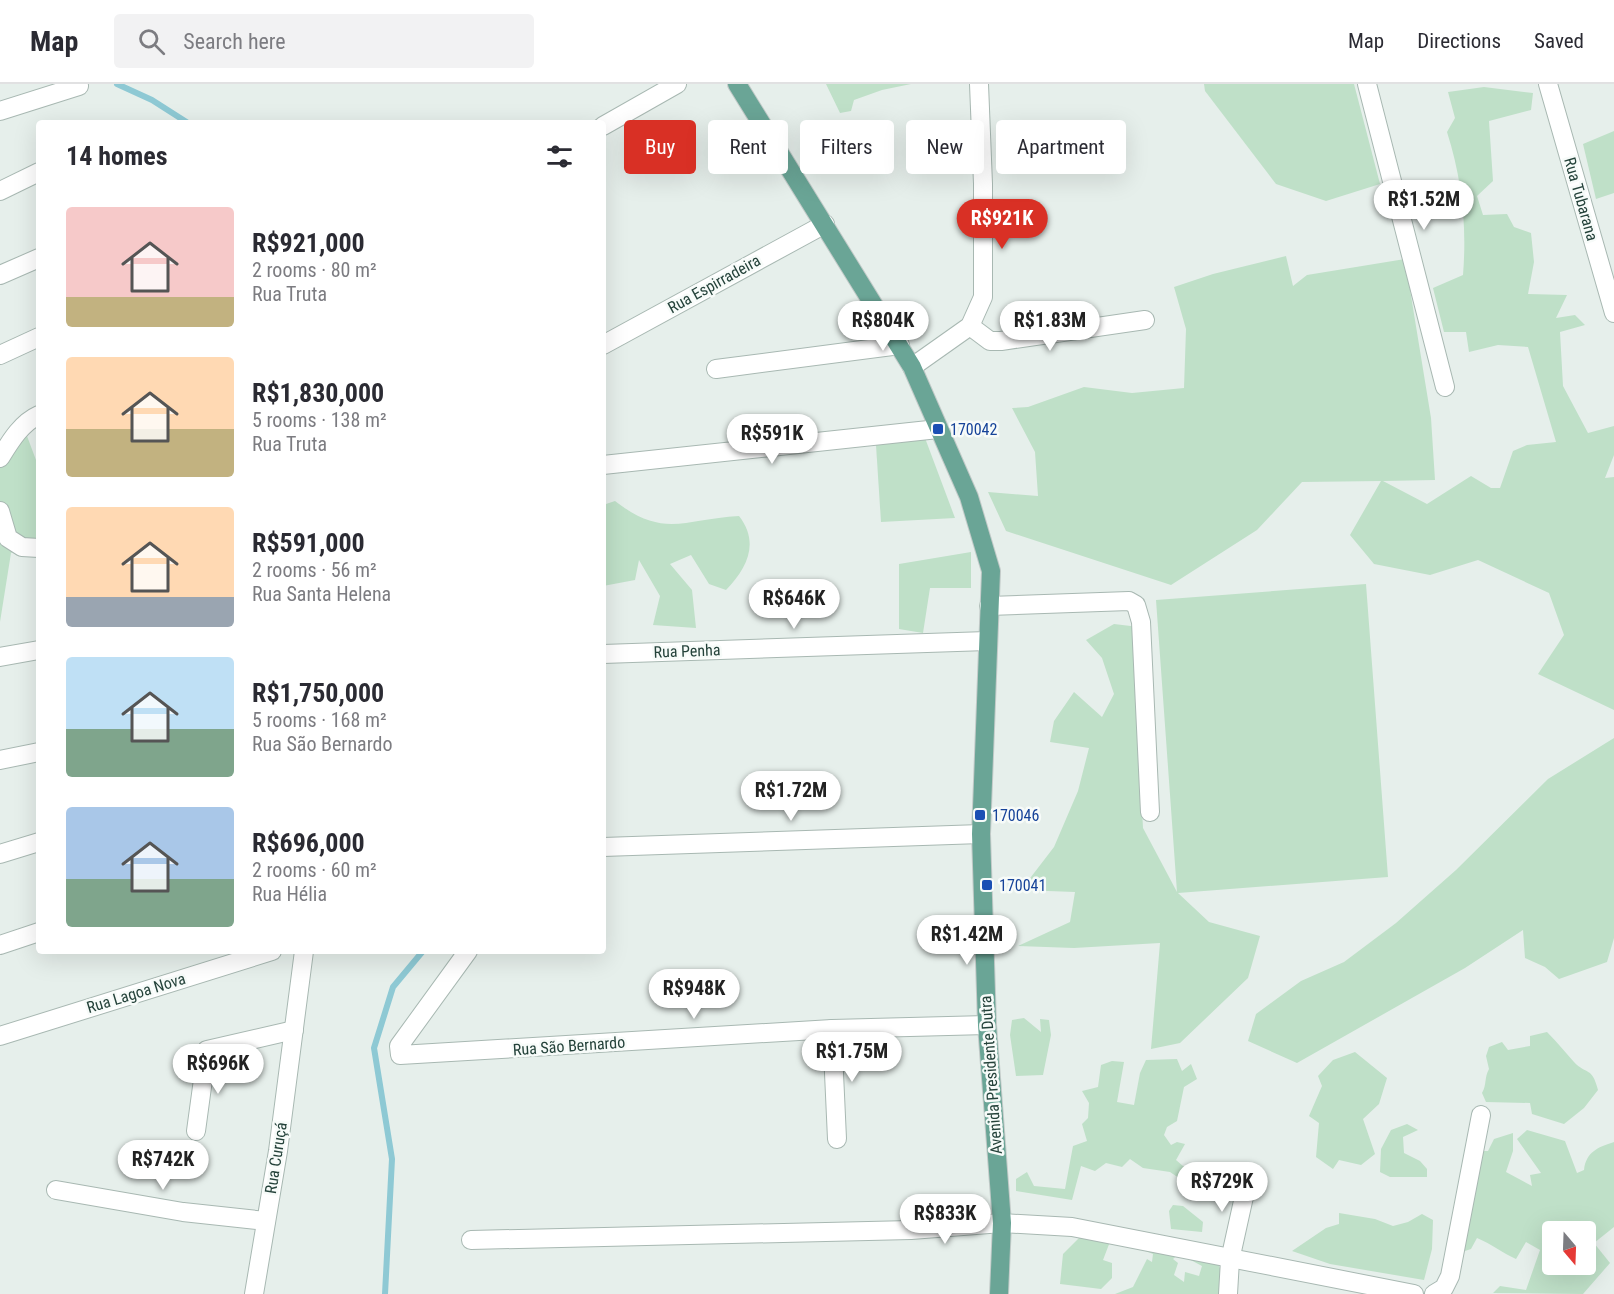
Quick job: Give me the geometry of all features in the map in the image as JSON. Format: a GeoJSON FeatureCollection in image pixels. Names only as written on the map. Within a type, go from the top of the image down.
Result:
{"type":"FeatureCollection","features":[{"type":"Feature","properties":{"kind":"main road","name":"Avenida Presidente Dutra"},"geometry":{"type":"LineString","coordinates":[[737,84],[751,111],[825,224],[912,368],[982,534],[991,571],[981,834],[987,1025],[1002,1223],[999,1294]]}},
{"type":"Feature","properties":{"kind":"street"},"geometry":{"type":"LineString","coordinates":[[606,124],[677,84]]}},
{"type":"Feature","properties":{"kind":"street"},"geometry":{"type":"LineString","coordinates":[[912,368],[970,326],[983,297],[979,84]]}},
{"type":"Feature","properties":{"kind":"street"},"geometry":{"type":"LineString","coordinates":[[1367,84],[1446,387]]}},
{"type":"Feature","properties":{"kind":"street","name":"Rua Tubarana"},"geometry":{"type":"LineString","coordinates":[[1548,84],[1613,304]]}},
{"type":"Feature","properties":{"kind":"street"},"geometry":{"type":"LineString","coordinates":[[0,111],[79,86]]}},
{"type":"Feature","properties":{"kind":"street"},"geometry":{"type":"LineString","coordinates":[[0,191],[36,173]]}},
{"type":"Feature","properties":{"kind":"street","name":"Rua Espirradeira"},"geometry":{"type":"LineString","coordinates":[[606,343],[825,224]]}},
{"type":"Feature","properties":{"kind":"street"},"geometry":{"type":"LineString","coordinates":[[0,275],[36,259]]}},
{"type":"Feature","properties":{"kind":"street"},"geometry":{"type":"LineString","coordinates":[[970,326],[990,341],[1001,341],[1145,320]]}},
{"type":"Feature","properties":{"kind":"street"},"geometry":{"type":"LineString","coordinates":[[0,355],[36,338]]}},
{"type":"Feature","properties":{"kind":"street"},"geometry":{"type":"LineString","coordinates":[[716,369],[900,345]]}},
{"type":"Feature","properties":{"kind":"street"},"geometry":{"type":"LineString","coordinates":[[0,458],[9,442],[35,417]]}},
{"type":"Feature","properties":{"kind":"street"},"geometry":{"type":"LineString","coordinates":[[606,465],[938,429]]}},
{"type":"Feature","properties":{"kind":"street"},"geometry":{"type":"LineString","coordinates":[[0,511],[8,538],[22,547],[36,548]]}},
{"type":"Feature","properties":{"kind":"street"},"geometry":{"type":"LineString","coordinates":[[989,606],[1129,601],[1136,605],[1141,622],[1150,812]]}},
{"type":"Feature","properties":{"kind":"street","name":"Rua Penha"},"geometry":{"type":"LineString","coordinates":[[606,654],[987,641]]}},
{"type":"Feature","properties":{"kind":"street"},"geometry":{"type":"LineString","coordinates":[[0,657],[36,651]]}},
{"type":"Feature","properties":{"kind":"street"},"geometry":{"type":"LineString","coordinates":[[0,760],[36,753]]}},
{"type":"Feature","properties":{"kind":"street"},"geometry":{"type":"LineString","coordinates":[[606,847],[981,834]]}},
{"type":"Feature","properties":{"kind":"street"},"geometry":{"type":"LineString","coordinates":[[0,854],[36,843]]}},
{"type":"Feature","properties":{"kind":"street"},"geometry":{"type":"LineString","coordinates":[[0,945],[36,933]]}},
{"type":"Feature","properties":{"kind":"street","name":"Rua Lagoa Nova"},"geometry":{"type":"LineString","coordinates":[[0,1035],[262,954]]}},
{"type":"Feature","properties":{"kind":"street","name":"Rua Curuçá"},"geometry":{"type":"LineString","coordinates":[[254,1294],[304,954]]}},
{"type":"Feature","properties":{"kind":"street","name":"Rua São Bernardo"},"geometry":{"type":"LineString","coordinates":[[466,954],[399,1046],[398,1050],[403,1056],[832,1029],[987,1025]]}},
{"type":"Feature","properties":{"kind":"street"},"geometry":{"type":"LineString","coordinates":[[832,1029],[837,1139]]}},
{"type":"Feature","properties":{"kind":"street"},"geometry":{"type":"LineString","coordinates":[[196,1131],[206,1052],[294,1030]]}},
{"type":"Feature","properties":{"kind":"street"},"geometry":{"type":"LineString","coordinates":[[1434,1294],[1444,1288],[1450,1276],[1481,1115]]}},
{"type":"Feature","properties":{"kind":"street"},"geometry":{"type":"LineString","coordinates":[[1228,1294],[1230,1260],[1249,1174]]}},
{"type":"Feature","properties":{"kind":"street"},"geometry":{"type":"LineString","coordinates":[[56,1190],[183,1212],[266,1221]]}},
{"type":"Feature","properties":{"kind":"street"},"geometry":{"type":"LineString","coordinates":[[471,1240],[911,1230],[1002,1223],[1072,1227],[1230,1260],[1414,1294]]}},
{"type":"Feature","properties":{"kind":"green space"},"geometry":{"type":"Polygon","coordinates":[[[826,84],[911,84],[882,90],[854,100],[851,111],[840,113],[826,84]]]}},
{"type":"Feature","properties":{"kind":"green space"},"geometry":{"type":"Polygon","coordinates":[[[1204,84],[1354,84],[1380,184],[1326,201],[1276,184],[1205,91],[1204,84]]]}},
{"type":"Feature","properties":{"kind":"green space"},"geometry":{"type":"Polygon","coordinates":[[[1484,87],[1533,93],[1531,110],[1489,121],[1493,181],[1477,196],[1483,215],[1507,214],[1514,227],[1531,233],[1534,262],[1528,294],[1567,295],[1556,318],[1575,315],[1585,325],[1560,332],[1563,386],[1588,433],[1614,426],[1614,455],[1605,478],[1614,477],[1614,710],[1538,674],[1564,635],[1549,593],[1478,560],[1430,575],[1374,564],[1350,535],[1381,481],[1302,482],[1257,530],[1171,585],[1006,531],[988,492],[1038,496],[1035,452],[1012,408],[1028,407],[1084,387],[1132,393],[1184,388],[1186,329],[1174,287],[1213,274],[1286,256],[1293,286],[1307,275],[1405,259],[1431,418],[1435,480],[1383,481],[1427,504],[1471,476],[1491,488],[1500,488],[1513,451],[1527,445],[1556,442],[1528,347],[1498,345],[1469,352],[1466,332],[1444,332],[1433,288],[1463,275],[1464,220],[1460,185],[1447,132],[1455,118],[1448,92],[1484,87]]]}},
{"type":"Feature","properties":{"kind":"green space"},"geometry":{"type":"Polygon","coordinates":[[[1614,131],[1614,193],[1596,199],[1583,144],[1614,131]]]}},
{"type":"Feature","properties":{"kind":"green space"},"geometry":{"type":"Polygon","coordinates":[[[27,436],[36,460],[36,543],[26,543],[11,553],[0,622],[0,444],[27,436]]]}},
{"type":"Feature","properties":{"kind":"green space"},"geometry":{"type":"Polygon","coordinates":[[[925,438],[955,518],[881,522],[876,445],[925,438]]]}},
{"type":"Feature","properties":{"kind":"green space"},"geometry":{"type":"Polygon","coordinates":[[[615,501],[632,513],[661,523],[689,523],[739,516],[749,536],[750,545],[745,564],[726,590],[709,584],[691,555],[670,564],[692,590],[696,628],[653,625],[660,596],[639,560],[635,580],[606,585],[606,504],[615,501]]]}},
{"type":"Feature","properties":{"kind":"green space"},"geometry":{"type":"Polygon","coordinates":[[[971,552],[971,588],[930,588],[923,633],[899,629],[899,564],[971,552]]]}},
{"type":"Feature","properties":{"kind":"green space"},"geometry":{"type":"Polygon","coordinates":[[[1366,584],[1388,877],[1178,893],[1209,922],[1260,936],[1248,978],[1180,1043],[1151,1049],[1160,943],[1074,948],[1018,946],[1070,922],[1075,892],[1021,890],[1054,847],[1078,791],[1089,748],[1050,742],[1054,721],[1074,692],[1102,717],[1114,694],[1102,658],[1086,640],[1114,624],[1139,627],[1138,735],[1143,828],[1177,892],[1156,600],[1366,584]]]}},
{"type":"Feature","properties":{"kind":"green space"},"geometry":{"type":"Polygon","coordinates":[[[1614,738],[1614,938],[1607,962],[1559,979],[1545,967],[1525,958],[1523,930],[1465,968],[1297,1063],[1248,1041],[1256,1014],[1301,981],[1344,962],[1396,923],[1456,870],[1548,779],[1614,738]]]}},
{"type":"Feature","properties":{"kind":"green space"},"geometry":{"type":"Polygon","coordinates":[[[1024,1018],[1041,1032],[1040,1019],[1049,1020],[1051,1035],[1043,1075],[1016,1076],[1010,1035],[1012,1020],[1024,1018]]]}},
{"type":"Feature","properties":{"kind":"green space"},"geometry":{"type":"Polygon","coordinates":[[[1547,1032],[1578,1066],[1591,1074],[1598,1090],[1584,1108],[1564,1124],[1532,1114],[1530,1103],[1486,1102],[1482,1093],[1489,1069],[1486,1056],[1489,1047],[1502,1042],[1508,1050],[1530,1046],[1530,1036],[1547,1032]]]}},
{"type":"Feature","properties":{"kind":"green space"},"geometry":{"type":"Polygon","coordinates":[[[1355,1052],[1387,1078],[1379,1104],[1363,1119],[1375,1154],[1361,1165],[1339,1160],[1333,1169],[1316,1157],[1319,1123],[1309,1116],[1322,1086],[1318,1076],[1333,1060],[1355,1052]]]}},
{"type":"Feature","properties":{"kind":"green space"},"geometry":{"type":"Polygon","coordinates":[[[1177,1059],[1182,1071],[1191,1064],[1197,1079],[1184,1087],[1177,1121],[1167,1127],[1164,1135],[1171,1145],[1177,1142],[1185,1144],[1176,1160],[1190,1172],[1214,1179],[1216,1184],[1191,1176],[1188,1184],[1170,1172],[1143,1168],[1130,1159],[1122,1167],[1106,1163],[1095,1171],[1081,1166],[1072,1200],[1016,1191],[1016,1179],[1027,1172],[1034,1186],[1065,1189],[1073,1146],[1087,1141],[1082,1124],[1088,1118],[1089,1103],[1082,1091],[1098,1087],[1101,1065],[1112,1061],[1124,1062],[1117,1102],[1134,1105],[1140,1073],[1146,1060],[1177,1059]]]}},
{"type":"Feature","properties":{"kind":"green space"},"geometry":{"type":"Polygon","coordinates":[[[1407,1124],[1418,1130],[1403,1137],[1404,1153],[1420,1161],[1427,1169],[1427,1177],[1390,1177],[1380,1172],[1381,1149],[1391,1130],[1407,1124]]]}},
{"type":"Feature","properties":{"kind":"green space"},"geometry":{"type":"Polygon","coordinates":[[[1527,1130],[1565,1141],[1577,1173],[1584,1170],[1587,1159],[1594,1151],[1614,1142],[1614,1227],[1596,1241],[1596,1221],[1542,1221],[1542,1275],[1596,1275],[1596,1246],[1610,1263],[1583,1294],[1493,1293],[1500,1286],[1526,1290],[1540,1250],[1526,1242],[1516,1259],[1477,1238],[1471,1249],[1456,1254],[1476,1151],[1488,1151],[1494,1139],[1513,1133],[1513,1151],[1506,1172],[1532,1186],[1530,1175],[1541,1173],[1517,1139],[1527,1130]]]}},
{"type":"Feature","properties":{"kind":"green space"},"geometry":{"type":"Polygon","coordinates":[[[1173,1205],[1183,1206],[1203,1222],[1202,1232],[1171,1229],[1169,1211],[1173,1205]]]}},
{"type":"Feature","properties":{"kind":"green space"},"geometry":{"type":"Polygon","coordinates":[[[1339,1213],[1375,1219],[1393,1226],[1408,1222],[1422,1214],[1433,1220],[1432,1249],[1424,1280],[1330,1264],[1292,1251],[1326,1228],[1339,1224],[1339,1213]]]}},
{"type":"Feature","properties":{"kind":"green space"},"geometry":{"type":"Polygon","coordinates":[[[1083,1234],[1111,1239],[1103,1260],[1112,1263],[1112,1278],[1101,1289],[1060,1284],[1063,1254],[1083,1234]]]}},
{"type":"Feature","properties":{"kind":"green space"},"geometry":{"type":"Polygon","coordinates":[[[1138,1248],[1182,1251],[1173,1259],[1178,1263],[1174,1275],[1184,1282],[1185,1272],[1199,1276],[1202,1266],[1185,1257],[1216,1256],[1228,1294],[1115,1294],[1133,1287],[1147,1259],[1152,1262],[1153,1254],[1138,1248]]]}},
{"type":"Feature","properties":{"kind":"waterway"},"geometry":{"type":"LineString","coordinates":[[117,84],[152,100],[183,120]]}},
{"type":"Feature","properties":{"kind":"waterway"},"geometry":{"type":"LineString","coordinates":[[385,1294],[392,1159],[374,1048],[393,987],[420,954]]}},
{"type":"Feature","properties":{"kind":"place","name":"170042"},"geometry":{"type":"Point","coordinates":[938,429]}},
{"type":"Feature","properties":{"kind":"place","name":"170046"},"geometry":{"type":"Point","coordinates":[980,815]}},
{"type":"Feature","properties":{"kind":"place","name":"170041"},"geometry":{"type":"Point","coordinates":[987,885]}}]}
